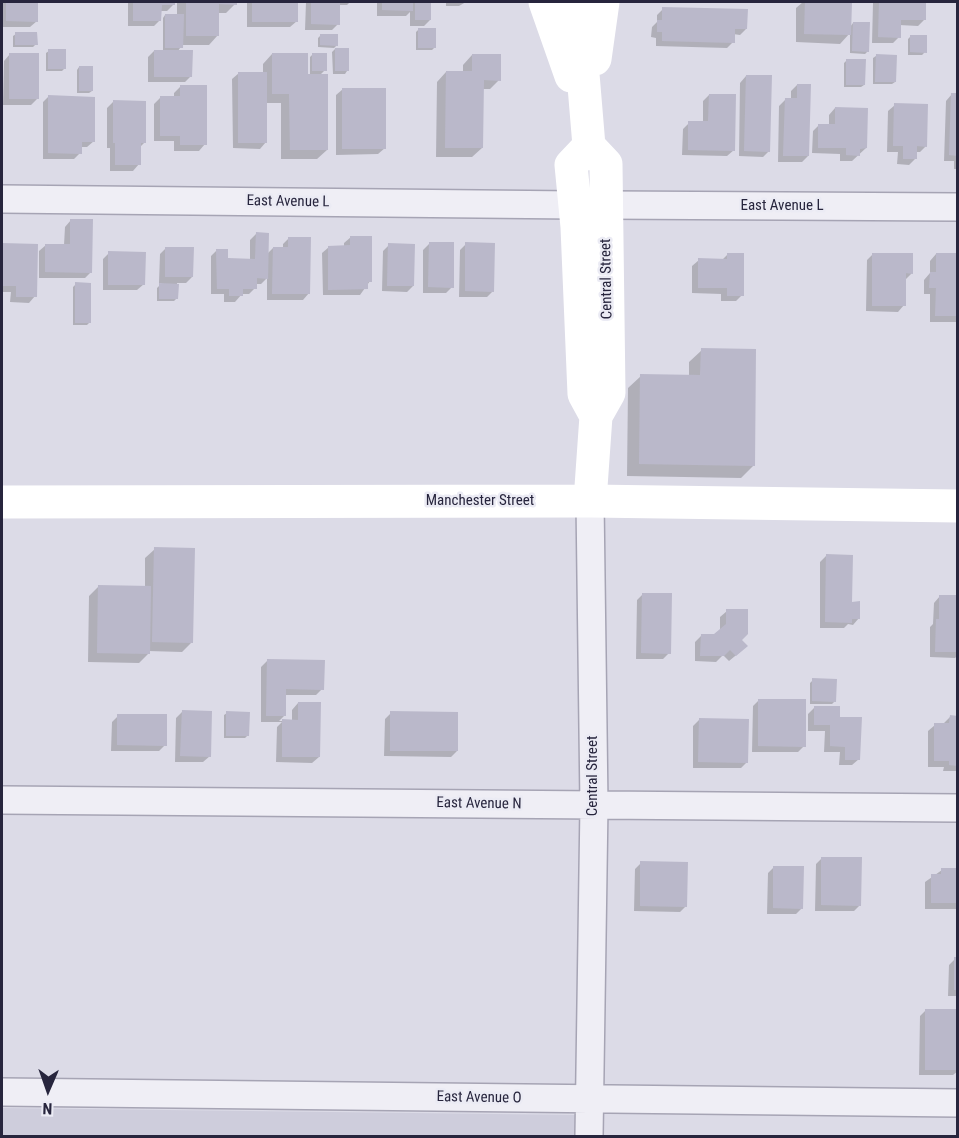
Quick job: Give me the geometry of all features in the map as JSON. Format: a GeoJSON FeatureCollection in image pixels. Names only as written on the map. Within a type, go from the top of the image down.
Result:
{"type":"FeatureCollection","features":[{"type":"Feature","properties":{"kind":"main road"},"geometry":{"type":"LineString","coordinates":[[545,2],[587,132]]}},
{"type":"Feature","properties":{"kind":"main road"},"geometry":{"type":"LineString","coordinates":[[577,2],[587,132]]}},
{"type":"Feature","properties":{"kind":"main road"},"geometry":{"type":"LineString","coordinates":[[587,132],[603,2]]}},
{"type":"Feature","properties":{"kind":"main road","name":"Central Street"},"geometry":{"type":"LineString","coordinates":[[587,132],[571,165],[591,205],[609,393],[596,416],[590,501]]}},
{"type":"Feature","properties":{"kind":"main road","name":"Manchester Street"},"geometry":{"type":"LineString","coordinates":[[2,502],[590,501],[957,506]]}},
{"type":"Feature","properties":{"kind":"street","name":"East Avenue L"},"geometry":{"type":"LineString","coordinates":[[2,200],[957,207]]}},
{"type":"Feature","properties":{"kind":"street","name":"Central Street"},"geometry":{"type":"LineString","coordinates":[[590,501],[594,805],[590,1137]]}},
{"type":"Feature","properties":{"kind":"street","name":"East Avenue N"},"geometry":{"type":"LineString","coordinates":[[2,800],[957,808]]}},
{"type":"Feature","properties":{"kind":"street","name":"East Avenue O"},"geometry":{"type":"LineString","coordinates":[[2,1092],[957,1103]]}},
{"type":"Feature","properties":{"kind":"shaded area"},"geometry":{"type":"Polygon","coordinates":[[[2,1108],[577,1115],[576,1136],[2,1136],[2,1108]]]}},
{"type":"Feature","properties":{"kind":"building"},"geometry":{"type":"Polygon","coordinates":[[[6,2],[38,2],[38,22],[6,21],[6,2]]]}},
{"type":"Feature","properties":{"kind":"building"},"geometry":{"type":"Polygon","coordinates":[[[133,2],[175,2],[175,5],[162,5],[161,21],[133,21],[133,2]]]}},
{"type":"Feature","properties":{"kind":"building"},"geometry":{"type":"Polygon","coordinates":[[[186,2],[237,2],[237,5],[219,4],[219,36],[186,36],[186,2]]]}},
{"type":"Feature","properties":{"kind":"building"},"geometry":{"type":"Polygon","coordinates":[[[252,2],[298,2],[298,22],[252,22],[252,2]]]}},
{"type":"Feature","properties":{"kind":"building"},"geometry":{"type":"Polygon","coordinates":[[[311,2],[340,2],[340,25],[311,24],[311,2]]]}},
{"type":"Feature","properties":{"kind":"building"},"geometry":{"type":"Polygon","coordinates":[[[382,2],[413,2],[413,11],[382,10],[382,2]]]}},
{"type":"Feature","properties":{"kind":"building"},"geometry":{"type":"Polygon","coordinates":[[[415,2],[431,2],[431,20],[415,20],[415,2]]]}},
{"type":"Feature","properties":{"kind":"building"},"geometry":{"type":"Polygon","coordinates":[[[805,2],[852,2],[851,35],[804,34],[805,2]]]}},
{"type":"Feature","properties":{"kind":"building"},"geometry":{"type":"Polygon","coordinates":[[[879,2],[926,2],[926,20],[901,20],[901,38],[878,37],[879,2]]]}},
{"type":"Feature","properties":{"kind":"building"},"geometry":{"type":"Polygon","coordinates":[[[662,7],[748,9],[747,29],[735,29],[735,43],[662,41],[662,32],[657,32],[657,20],[662,20],[662,7]]]}},
{"type":"Feature","properties":{"kind":"building"},"geometry":{"type":"Polygon","coordinates":[[[165,14],[184,14],[183,48],[165,48],[165,14]]]}},
{"type":"Feature","properties":{"kind":"building"},"geometry":{"type":"Polygon","coordinates":[[[853,22],[870,22],[869,52],[852,51],[853,22]]]}},
{"type":"Feature","properties":{"kind":"building"},"geometry":{"type":"Polygon","coordinates":[[[418,28],[436,28],[436,48],[418,48],[418,28]]]}},
{"type":"Feature","properties":{"kind":"building"},"geometry":{"type":"Polygon","coordinates":[[[15,32],[37,32],[38,45],[15,45],[15,32]]]}},
{"type":"Feature","properties":{"kind":"building"},"geometry":{"type":"Polygon","coordinates":[[[320,34],[338,34],[338,46],[320,45],[320,34]]]}},
{"type":"Feature","properties":{"kind":"building"},"geometry":{"type":"Polygon","coordinates":[[[910,35],[927,35],[927,53],[910,52],[910,35]]]}},
{"type":"Feature","properties":{"kind":"building"},"geometry":{"type":"Polygon","coordinates":[[[335,48],[349,48],[349,71],[335,71],[335,48]]]}},
{"type":"Feature","properties":{"kind":"building"},"geometry":{"type":"Polygon","coordinates":[[[48,49],[66,49],[66,69],[48,69],[48,49]]]}},
{"type":"Feature","properties":{"kind":"building"},"geometry":{"type":"Polygon","coordinates":[[[154,50],[193,50],[192,77],[154,77],[154,50]]]}},
{"type":"Feature","properties":{"kind":"building"},"geometry":{"type":"Polygon","coordinates":[[[9,53],[39,53],[39,99],[9,99],[9,53]]]}},
{"type":"Feature","properties":{"kind":"building"},"geometry":{"type":"Polygon","coordinates":[[[272,53],[308,53],[308,74],[328,74],[328,150],[290,150],[289,94],[272,94],[272,53]]]}},
{"type":"Feature","properties":{"kind":"building"},"geometry":{"type":"Polygon","coordinates":[[[312,53],[327,53],[327,71],[312,71],[312,53]]]}},
{"type":"Feature","properties":{"kind":"building"},"geometry":{"type":"Polygon","coordinates":[[[472,54],[501,54],[501,81],[484,80],[483,148],[445,148],[446,71],[472,71],[472,54]]]}},
{"type":"Feature","properties":{"kind":"building"},"geometry":{"type":"Polygon","coordinates":[[[876,54],[897,55],[896,82],[875,82],[876,54]]]}},
{"type":"Feature","properties":{"kind":"building"},"geometry":{"type":"Polygon","coordinates":[[[846,59],[866,59],[865,85],[846,85],[846,59]]]}},
{"type":"Feature","properties":{"kind":"building"},"geometry":{"type":"Polygon","coordinates":[[[79,66],[93,66],[93,91],[79,91],[79,66]]]}},
{"type":"Feature","properties":{"kind":"building"},"geometry":{"type":"Polygon","coordinates":[[[238,72],[267,72],[267,143],[238,143],[238,72]]]}},
{"type":"Feature","properties":{"kind":"building"},"geometry":{"type":"Polygon","coordinates":[[[746,75],[772,75],[770,152],[744,151],[746,75]]]}},
{"type":"Feature","properties":{"kind":"building"},"geometry":{"type":"Polygon","coordinates":[[[797,84],[811,84],[809,156],[783,156],[785,98],[797,98],[797,84]]]}},
{"type":"Feature","properties":{"kind":"building"},"geometry":{"type":"Polygon","coordinates":[[[180,85],[207,85],[207,145],[180,145],[180,136],[160,136],[160,96],[180,96],[180,85]]]}},
{"type":"Feature","properties":{"kind":"building"},"geometry":{"type":"Polygon","coordinates":[[[342,88],[386,88],[386,149],[342,149],[342,88]]]}},
{"type":"Feature","properties":{"kind":"building"},"geometry":{"type":"Polygon","coordinates":[[[951,93],[958,93],[958,156],[949,155],[951,93]]]}},
{"type":"Feature","properties":{"kind":"building"},"geometry":{"type":"Polygon","coordinates":[[[709,94],[736,94],[735,151],[688,150],[688,121],[708,121],[709,94]]]}},
{"type":"Feature","properties":{"kind":"building"},"geometry":{"type":"Polygon","coordinates":[[[48,95],[95,97],[95,142],[82,142],[82,154],[48,153],[48,95]]]}},
{"type":"Feature","properties":{"kind":"building"},"geometry":{"type":"Polygon","coordinates":[[[113,100],[146,101],[146,143],[141,143],[141,165],[115,165],[113,100]]]}},
{"type":"Feature","properties":{"kind":"building"},"geometry":{"type":"Polygon","coordinates":[[[894,103],[928,104],[927,147],[917,146],[917,159],[903,159],[903,146],[893,146],[894,103]]]}},
{"type":"Feature","properties":{"kind":"building"},"geometry":{"type":"Polygon","coordinates":[[[835,107],[868,108],[867,148],[860,149],[860,156],[846,155],[846,148],[818,148],[818,124],[835,124],[835,107]]]}},
{"type":"Feature","properties":{"kind":"building"},"geometry":{"type":"Polygon","coordinates":[[[70,219],[93,219],[92,273],[45,272],[45,244],[70,244],[70,219]]]}},
{"type":"Feature","properties":{"kind":"building"},"geometry":{"type":"Polygon","coordinates":[[[256,232],[269,233],[268,279],[257,278],[257,289],[243,289],[243,296],[229,296],[229,289],[217,289],[216,249],[228,249],[228,258],[255,259],[256,232]]]}},
{"type":"Feature","properties":{"kind":"building"},"geometry":{"type":"Polygon","coordinates":[[[350,236],[372,236],[372,282],[368,282],[368,289],[328,290],[328,246],[350,245],[350,236]]]}},
{"type":"Feature","properties":{"kind":"building"},"geometry":{"type":"Polygon","coordinates":[[[288,237],[311,237],[310,294],[272,294],[273,247],[288,247],[288,237]]]}},
{"type":"Feature","properties":{"kind":"building"},"geometry":{"type":"Polygon","coordinates":[[[429,242],[454,242],[454,288],[428,287],[429,242]]]}},
{"type":"Feature","properties":{"kind":"building"},"geometry":{"type":"Polygon","coordinates":[[[465,242],[495,243],[494,292],[465,291],[465,242]]]}},
{"type":"Feature","properties":{"kind":"building"},"geometry":{"type":"Polygon","coordinates":[[[2,243],[38,244],[37,297],[16,297],[16,286],[2,286],[2,243]]]}},
{"type":"Feature","properties":{"kind":"building"},"geometry":{"type":"Polygon","coordinates":[[[388,243],[415,244],[414,286],[387,286],[388,243]]]}},
{"type":"Feature","properties":{"kind":"building"},"geometry":{"type":"Polygon","coordinates":[[[165,247],[194,247],[193,277],[165,277],[165,247]]]}},
{"type":"Feature","properties":{"kind":"building"},"geometry":{"type":"Polygon","coordinates":[[[108,251],[146,252],[145,285],[108,285],[108,251]]]}},
{"type":"Feature","properties":{"kind":"building"},"geometry":{"type":"Polygon","coordinates":[[[727,253],[744,253],[744,296],[727,296],[727,288],[698,288],[698,258],[727,259],[727,253]]]}},
{"type":"Feature","properties":{"kind":"building"},"geometry":{"type":"Polygon","coordinates":[[[872,253],[913,253],[913,274],[906,273],[906,306],[872,306],[872,253]]]}},
{"type":"Feature","properties":{"kind":"building"},"geometry":{"type":"Polygon","coordinates":[[[936,253],[958,253],[958,316],[935,316],[936,288],[929,288],[930,272],[936,272],[936,253]]]}},
{"type":"Feature","properties":{"kind":"building"},"geometry":{"type":"Polygon","coordinates":[[[75,282],[91,283],[91,323],[75,323],[75,282]]]}},
{"type":"Feature","properties":{"kind":"building"},"geometry":{"type":"Polygon","coordinates":[[[159,283],[179,284],[178,299],[159,299],[159,283]]]}},
{"type":"Feature","properties":{"kind":"building"},"geometry":{"type":"Polygon","coordinates":[[[701,348],[756,349],[755,466],[639,464],[640,374],[700,375],[701,348]]]}},
{"type":"Feature","properties":{"kind":"building"},"geometry":{"type":"Polygon","coordinates":[[[154,547],[195,548],[193,643],[152,642],[154,547]]]}},
{"type":"Feature","properties":{"kind":"building"},"geometry":{"type":"Polygon","coordinates":[[[826,554],[853,555],[852,602],[860,601],[860,619],[852,619],[852,623],[825,622],[826,554]]]}},
{"type":"Feature","properties":{"kind":"building"},"geometry":{"type":"Polygon","coordinates":[[[98,585],[151,586],[150,654],[97,653],[98,585]]]}},
{"type":"Feature","properties":{"kind":"building"},"geometry":{"type":"Polygon","coordinates":[[[642,593],[672,593],[671,654],[641,653],[642,593]]]}},
{"type":"Feature","properties":{"kind":"building"},"geometry":{"type":"Polygon","coordinates":[[[939,595],[958,595],[958,652],[935,652],[939,595]]]}},
{"type":"Feature","properties":{"kind":"building"},"geometry":{"type":"Polygon","coordinates":[[[726,609],[748,609],[748,634],[742,640],[748,646],[736,656],[730,650],[724,656],[700,656],[701,634],[714,634],[726,624],[726,609]]]}},
{"type":"Feature","properties":{"kind":"building"},"geometry":{"type":"Polygon","coordinates":[[[267,659],[325,660],[324,690],[286,689],[286,716],[266,716],[267,659]]]}},
{"type":"Feature","properties":{"kind":"building"},"geometry":{"type":"Polygon","coordinates":[[[812,678],[837,679],[836,702],[812,701],[812,678]]]}},
{"type":"Feature","properties":{"kind":"building"},"geometry":{"type":"Polygon","coordinates":[[[758,699],[806,699],[806,747],[758,746],[758,699]]]}},
{"type":"Feature","properties":{"kind":"building"},"geometry":{"type":"Polygon","coordinates":[[[298,702],[321,702],[320,757],[282,757],[282,719],[298,720],[298,702]]]}},
{"type":"Feature","properties":{"kind":"building"},"geometry":{"type":"Polygon","coordinates":[[[814,706],[840,706],[840,717],[862,717],[860,760],[845,760],[845,747],[830,746],[830,725],[814,725],[814,706]]]}},
{"type":"Feature","properties":{"kind":"building"},"geometry":{"type":"Polygon","coordinates":[[[182,710],[212,711],[211,757],[180,756],[182,710]]]}},
{"type":"Feature","properties":{"kind":"building"},"geometry":{"type":"Polygon","coordinates":[[[226,711],[250,712],[249,736],[226,736],[226,711]]]}},
{"type":"Feature","properties":{"kind":"building"},"geometry":{"type":"Polygon","coordinates":[[[390,711],[458,712],[458,751],[390,751],[390,711]]]}},
{"type":"Feature","properties":{"kind":"building"},"geometry":{"type":"Polygon","coordinates":[[[117,714],[167,714],[167,746],[117,745],[117,714]]]}},
{"type":"Feature","properties":{"kind":"building"},"geometry":{"type":"Polygon","coordinates":[[[950,715],[958,716],[958,766],[949,765],[949,761],[934,761],[934,723],[949,723],[950,715]]]}},
{"type":"Feature","properties":{"kind":"building"},"geometry":{"type":"Polygon","coordinates":[[[699,718],[749,719],[748,763],[698,762],[699,718]]]}},
{"type":"Feature","properties":{"kind":"building"},"geometry":{"type":"Polygon","coordinates":[[[821,857],[862,857],[861,906],[821,905],[821,857]]]}},
{"type":"Feature","properties":{"kind":"building"},"geometry":{"type":"Polygon","coordinates":[[[640,861],[688,862],[687,907],[640,906],[640,861]]]}},
{"type":"Feature","properties":{"kind":"building"},"geometry":{"type":"Polygon","coordinates":[[[773,866],[804,866],[803,909],[773,908],[773,866]]]}},
{"type":"Feature","properties":{"kind":"building"},"geometry":{"type":"Polygon","coordinates":[[[941,868],[958,868],[958,903],[931,903],[931,874],[941,874],[941,868]]]}},
{"type":"Feature","properties":{"kind":"building"},"geometry":{"type":"Polygon","coordinates":[[[954,957],[958,957],[958,990],[954,990],[954,957]]]}},
{"type":"Feature","properties":{"kind":"building"},"geometry":{"type":"Polygon","coordinates":[[[925,1009],[958,1009],[958,1070],[925,1070],[925,1009]]]}}]}
